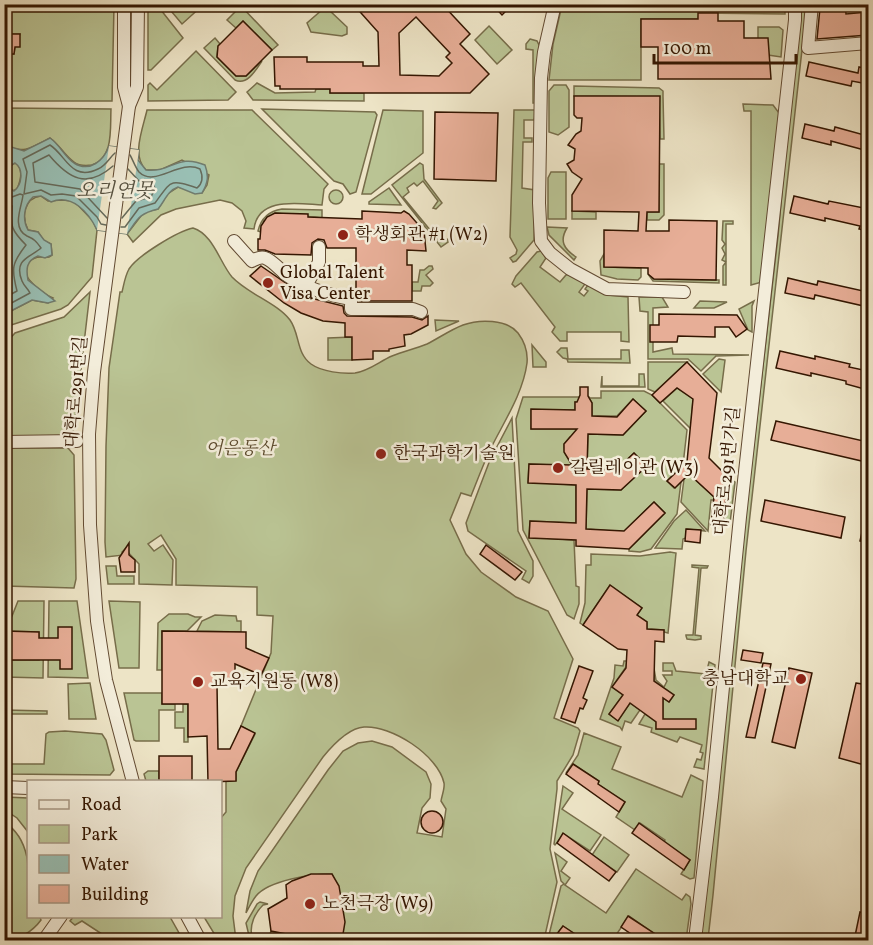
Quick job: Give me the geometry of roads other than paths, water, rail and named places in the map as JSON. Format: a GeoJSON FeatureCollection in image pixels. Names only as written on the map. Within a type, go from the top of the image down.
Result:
{"type":"FeatureCollection","features":[{"type":"Feature","properties":{"kind":"street"},"geometry":{"type":"LineString","coordinates":[[124,4],[124,87],[129,106]]}},
{"type":"Feature","properties":{"kind":"street","name":"대학로291번길"},"geometry":{"type":"LineString","coordinates":[[131,780],[106,680],[97,621],[90,525],[89,434],[94,372],[129,106],[137,87],[138,4]]}},
{"type":"Feature","properties":{"kind":"street"},"geometry":{"type":"LineString","coordinates":[[555,4],[544,52],[541,78],[539,203],[541,241],[550,254],[570,269],[607,289],[684,292]]}},
{"type":"Feature","properties":{"kind":"street","name":"대학로291번가길"},"geometry":{"type":"LineString","coordinates":[[695,940],[784,127],[795,4]]}},
{"type":"Feature","properties":{"kind":"street"},"geometry":{"type":"LineString","coordinates":[[812,4],[808,48],[868,43]]}},
{"type":"Feature","properties":{"kind":"street"},"geometry":{"type":"LineString","coordinates":[[234,241],[252,261],[258,257],[267,258],[278,269],[306,286],[331,296],[351,298],[351,309],[418,309]]}},
{"type":"Feature","properties":{"kind":"street"},"geometry":{"type":"LineString","coordinates":[[306,286],[319,262],[319,248]]}},
{"type":"Feature","properties":{"kind":"street"},"geometry":{"type":"LineString","coordinates":[[4,442],[77,441]]}},
{"type":"Feature","properties":{"kind":"street"},"geometry":{"type":"LineString","coordinates":[[4,787],[27,788]]}},
{"type":"Feature","properties":{"kind":"street"},"geometry":{"type":"LineString","coordinates":[[44,940],[60,918]]}},
{"type":"Feature","properties":{"kind":"street"},"geometry":{"type":"LineString","coordinates":[[188,918],[200,940]]}},
{"type":"Feature","properties":{"kind":"water","name":"오리연못"},"geometry":{"type":"Polygon","coordinates":[[[50,138],[74,163],[86,167],[96,164],[104,156],[109,146],[139,150],[138,160],[146,170],[162,169],[188,161],[205,165],[206,186],[202,193],[195,194],[178,187],[174,189],[158,209],[142,215],[127,234],[97,230],[84,211],[73,202],[59,200],[51,202],[41,196],[33,197],[26,208],[26,226],[28,230],[38,232],[44,240],[51,244],[52,255],[45,258],[38,256],[31,260],[27,269],[28,280],[55,301],[48,303],[32,300],[5,314],[5,145],[24,151],[50,138]],[[15,163],[8,167],[6,174],[7,183],[14,191],[21,177],[15,163]]]}},
{"type":"Feature","properties":{"kind":"place","name":"학생회관 #1 (W2)"},"geometry":{"type":"Point","coordinates":[343,235]}},
{"type":"Feature","properties":{"kind":"place","name":"Global Talent Visa Center"},"geometry":{"type":"Point","coordinates":[268,283]}},
{"type":"Feature","properties":{"kind":"place","name":"한국과학기술원"},"geometry":{"type":"Point","coordinates":[381,454]}},
{"type":"Feature","properties":{"kind":"place","name":"갈릴레이관 (W3)"},"geometry":{"type":"Point","coordinates":[558,468]}},
{"type":"Feature","properties":{"kind":"place","name":"충남대학교"},"geometry":{"type":"Point","coordinates":[801,679]}},
{"type":"Feature","properties":{"kind":"place","name":"교육지원동 (W8)"},"geometry":{"type":"Point","coordinates":[198,682]}},
{"type":"Feature","properties":{"kind":"place","name":"노천극장 (W9)"},"geometry":{"type":"Point","coordinates":[310,904]}},
{"type":"Feature","properties":{"kind":"park label","name":"어은동산"},"geometry":{"type":"Point","coordinates":[240,449]}}]}
